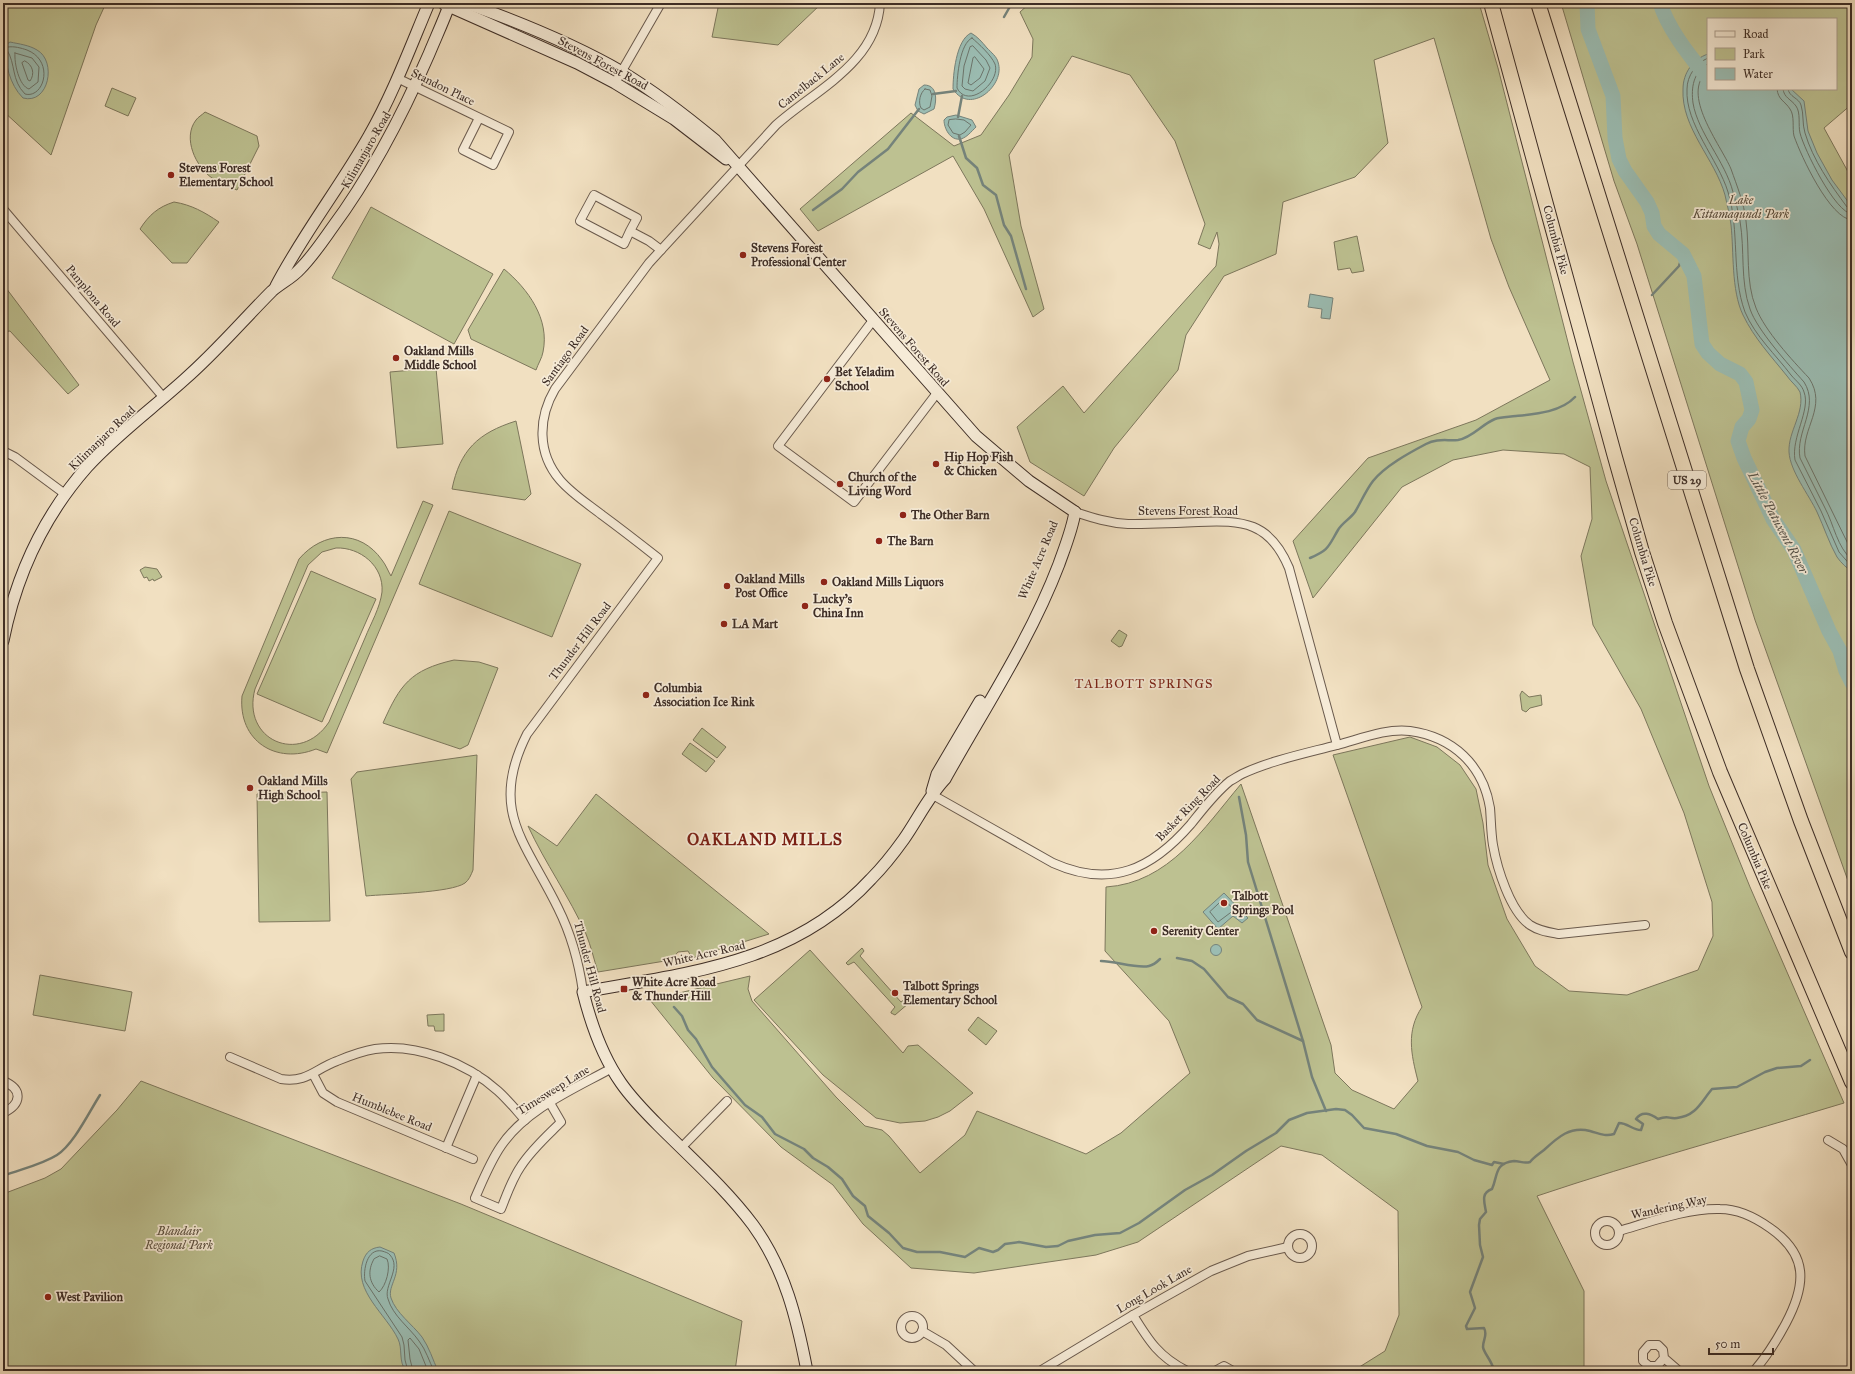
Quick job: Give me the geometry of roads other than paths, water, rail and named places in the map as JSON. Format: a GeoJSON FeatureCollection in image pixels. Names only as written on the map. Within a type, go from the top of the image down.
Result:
{"type":"FeatureCollection","features":[{"type":"Feature","properties":{"kind":"highway","name":"Columbia Pike"},"geometry":{"type":"LineString","coordinates":[[1491,3],[1615,457],[1642,552],[1665,623],[1720,772],[1852,1082]]}},
{"type":"Feature","properties":{"kind":"highway","name":"US 29"},"geometry":{"type":"LineString","coordinates":[[1538,3],[1747,669],[1801,821],[1852,952]]}},
{"type":"Feature","properties":{"kind":"street","name":"Kilimanjaro Road"},"geometry":{"type":"LineString","coordinates":[[274,290],[289,260],[330,200],[370,135],[397,78],[429,3]]}},
{"type":"Feature","properties":{"kind":"street","name":"Stevens Forest Road"},"geometry":{"type":"LineString","coordinates":[[466,3],[512,19],[621,72],[651,91],[715,140],[976,436],[1029,481],[1075,512],[1113,523],[1217,521],[1245,524],[1257,528],[1273,540],[1284,557],[1288,568],[1337,745]]}},
{"type":"Feature","properties":{"kind":"street"},"geometry":{"type":"LineString","coordinates":[[615,83],[661,3]]}},
{"type":"Feature","properties":{"kind":"street","name":"Camelback Lane"},"geometry":{"type":"LineString","coordinates":[[738,167],[787,115],[848,69],[864,48],[875,26],[880,3]]}},
{"type":"Feature","properties":{"kind":"street","name":"Kilimanjaro Road"},"geometry":{"type":"LineString","coordinates":[[3,640],[12,603],[21,576],[41,532],[65,494],[88,466],[115,440],[220,347],[274,290],[300,270],[345,210],[385,146],[415,87],[448,4]]}},
{"type":"Feature","properties":{"kind":"street","name":"Stevens Forest Road"},"geometry":{"type":"LineString","coordinates":[[448,4],[549,50],[615,83],[674,119],[738,167]]}},
{"type":"Feature","properties":{"kind":"street","name":"Standon Place"},"geometry":{"type":"LineString","coordinates":[[397,78],[510,132],[493,165],[463,150],[479,118]]}},
{"type":"Feature","properties":{"kind":"street","name":"Santiago Road"},"geometry":{"type":"LineString","coordinates":[[658,558],[583,501],[560,481],[553,471],[544,446],[542,430],[543,414],[554,389],[631,286],[661,250],[738,167]]}},
{"type":"Feature","properties":{"kind":"street"},"geometry":{"type":"LineString","coordinates":[[594,195],[637,218],[630,231],[624,244],[580,221],[594,195]]}},
{"type":"Feature","properties":{"kind":"street","name":"Pamplona Road"},"geometry":{"type":"LineString","coordinates":[[3,210],[164,398]]}},
{"type":"Feature","properties":{"kind":"street"},"geometry":{"type":"LineString","coordinates":[[630,231],[649,241],[661,250]]}},
{"type":"Feature","properties":{"kind":"street"},"geometry":{"type":"LineString","coordinates":[[874,319],[778,446],[854,502],[937,393]]}},
{"type":"Feature","properties":{"kind":"street"},"geometry":{"type":"LineString","coordinates":[[3,451],[15,457],[65,494]]}},
{"type":"Feature","properties":{"kind":"street","name":"White Acre Road"},"geometry":{"type":"LineString","coordinates":[[583,992],[724,965],[776,947],[797,937],[848,902],[872,879],[904,840],[931,794],[937,774],[1002,664],[1031,610],[1067,523],[1075,512]]}},
{"type":"Feature","properties":{"kind":"street","name":"Thunder Hill Road"},"geometry":{"type":"LineString","coordinates":[[658,558],[527,734],[514,765],[510,798],[515,825],[524,846],[546,883],[567,928],[579,969],[583,992],[596,1034],[612,1068],[632,1097],[727,1195],[748,1219],[771,1254],[789,1293],[807,1371]]}},
{"type":"Feature","properties":{"kind":"street"},"geometry":{"type":"LineString","coordinates":[[1337,745],[1390,732],[1408,731],[1435,737],[1458,749],[1472,764],[1484,786],[1490,807],[1492,835],[1497,863],[1511,900],[1528,924],[1536,929],[1559,934],[1645,925]]}},
{"type":"Feature","properties":{"kind":"street","name":"Basket Ring Road"},"geometry":{"type":"LineString","coordinates":[[931,794],[1053,863],[1070,871],[1098,875],[1118,873],[1147,863],[1165,851],[1190,825],[1218,792],[1241,774],[1337,745]]}},
{"type":"Feature","properties":{"kind":"street"},"geometry":{"type":"LineString","coordinates":[[230,1056],[281,1080],[289,1080],[313,1074],[334,1061],[358,1053],[386,1048],[416,1051],[459,1065],[477,1075],[497,1090],[524,1120]]}},
{"type":"Feature","properties":{"kind":"street","name":"Timesweep Lane"},"geometry":{"type":"LineString","coordinates":[[550,1103],[562,1122],[541,1142],[521,1166],[514,1178],[502,1209],[475,1198],[493,1158],[502,1145],[524,1120],[550,1103],[612,1068]]}},
{"type":"Feature","properties":{"kind":"street","name":"Humblebee Road"},"geometry":{"type":"LineString","coordinates":[[313,1074],[323,1092],[333,1100],[473,1159]]}},
{"type":"Feature","properties":{"kind":"street"},"geometry":{"type":"LineString","coordinates":[[446,1148],[477,1075]]}},
{"type":"Feature","properties":{"kind":"street"},"geometry":{"type":"LineString","coordinates":[[3,1081],[16,1088],[18,1100],[14,1106],[3,1113]]}},
{"type":"Feature","properties":{"kind":"street"},"geometry":{"type":"LineString","coordinates":[[681,1148],[727,1102]]}},
{"type":"Feature","properties":{"kind":"street"},"geometry":{"type":"LineString","coordinates":[[1828,1140],[1843,1149],[1852,1166]]}},
{"type":"Feature","properties":{"kind":"street","name":"Wandering Way"},"geometry":{"type":"LineString","coordinates":[[1619,1231],[1693,1211],[1720,1209],[1744,1214],[1767,1226],[1786,1241],[1793,1249],[1798,1260],[1801,1282],[1794,1307],[1782,1331],[1754,1371]]}},
{"type":"Feature","properties":{"kind":"street","name":"Long Look Lane"},"geometry":{"type":"LineString","coordinates":[[1040,1371],[1193,1280],[1230,1262],[1248,1256],[1288,1247]]}},
{"type":"Feature","properties":{"kind":"street"},"geometry":{"type":"LineString","coordinates":[[1133,1315],[1149,1342],[1157,1351],[1166,1359],[1187,1371]]}},
{"type":"Feature","properties":{"kind":"street"},"geometry":{"type":"LineString","coordinates":[[922,1331],[946,1345],[974,1371]]}},
{"type":"Feature","properties":{"kind":"street"},"geometry":{"type":"LineString","coordinates":[[1664,1358],[1679,1371]]}},
{"type":"Feature","properties":{"kind":"street"},"geometry":{"type":"LineString","coordinates":[[1215,1371],[1224,1366],[1233,1371]]}},
{"type":"Feature","properties":{"kind":"water"},"geometry":{"type":"Polygon","coordinates":[[[971,33],[976,36],[995,56],[998,62],[999,71],[997,80],[992,88],[977,98],[968,99],[960,97],[953,89],[953,83],[956,58],[962,43],[971,33]]]}},
{"type":"Feature","properties":{"kind":"water"},"geometry":{"type":"Polygon","coordinates":[[[10,42],[34,48],[43,56],[47,63],[47,81],[44,89],[39,95],[32,98],[23,98],[14,86],[7,67],[4,46],[10,42]]]}},
{"type":"Feature","properties":{"kind":"water"},"geometry":{"type":"Polygon","coordinates":[[[1707,54],[1707,90],[1792,90],[1804,101],[1808,131],[1817,153],[1832,180],[1852,207],[1852,572],[1837,557],[1817,512],[1796,475],[1790,459],[1789,444],[1800,407],[1800,392],[1758,339],[1747,323],[1739,305],[1736,294],[1731,221],[1725,195],[1714,169],[1687,117],[1684,103],[1683,83],[1687,72],[1693,63],[1707,54]]]}},
{"type":"Feature","properties":{"kind":"water"},"geometry":{"type":"Polygon","coordinates":[[[924,85],[931,87],[934,90],[936,101],[934,109],[924,114],[918,111],[915,105],[919,89],[924,85]]]}},
{"type":"Feature","properties":{"kind":"water"},"geometry":{"type":"Polygon","coordinates":[[[956,115],[972,120],[976,127],[967,136],[961,139],[951,136],[946,130],[944,123],[944,120],[947,117],[956,115]]]}},
{"type":"Feature","properties":{"kind":"water"},"geometry":{"type":"Polygon","coordinates":[[[1310,294],[1333,298],[1330,319],[1321,318],[1322,309],[1308,307],[1310,294]]]}},
{"type":"Feature","properties":{"kind":"water","name":"Talbott Springs Pool"},"geometry":{"type":"Polygon","coordinates":[[[1224,893],[1248,918],[1242,923],[1233,916],[1218,929],[1203,912],[1224,893]]]}},
{"type":"Feature","properties":{"kind":"water"},"geometry":{"type":"Polygon","coordinates":[[[1216,944],[1220,946],[1222,950],[1220,954],[1216,956],[1212,954],[1210,950],[1212,946],[1216,944]]]}},
{"type":"Feature","properties":{"kind":"water"},"geometry":{"type":"Polygon","coordinates":[[[380,1247],[394,1253],[396,1261],[396,1273],[390,1293],[393,1303],[400,1314],[422,1337],[429,1349],[438,1371],[406,1371],[401,1359],[398,1339],[372,1302],[367,1292],[361,1272],[363,1261],[369,1251],[380,1247]]]}},
{"type":"Feature","properties":{"kind":"waterway"},"geometry":{"type":"LineString","coordinates":[[1004,17],[1012,3]]}},
{"type":"Feature","properties":{"kind":"waterway","name":"Little Patuxent River"},"geometry":{"type":"LineString","coordinates":[[1587,3],[1588,29],[1613,96],[1615,138],[1619,159],[1625,171],[1647,202],[1652,213],[1654,226],[1659,234],[1683,254],[1694,276],[1702,344],[1708,353],[1720,364],[1740,374],[1746,382],[1752,410],[1749,419],[1742,427],[1738,441],[1744,458],[1773,519],[1794,550],[1829,631],[1840,651],[1846,671],[1852,683]]}},
{"type":"Feature","properties":{"kind":"waterway"},"geometry":{"type":"LineString","coordinates":[[1660,3],[1674,33],[1707,78]]}},
{"type":"Feature","properties":{"kind":"waterway"},"geometry":{"type":"LineString","coordinates":[[933,94],[956,91]]}},
{"type":"Feature","properties":{"kind":"waterway"},"geometry":{"type":"LineString","coordinates":[[958,117],[962,96]]}},
{"type":"Feature","properties":{"kind":"waterway"},"geometry":{"type":"LineString","coordinates":[[813,210],[842,189],[858,172],[888,149],[919,109]]}},
{"type":"Feature","properties":{"kind":"waterway"},"geometry":{"type":"LineString","coordinates":[[959,136],[966,158],[977,168],[983,185],[996,195],[1004,225],[1011,236],[1026,289]]}},
{"type":"Feature","properties":{"kind":"waterway"},"geometry":{"type":"LineString","coordinates":[[1652,295],[1679,266],[1683,254]]}},
{"type":"Feature","properties":{"kind":"waterway"},"geometry":{"type":"LineString","coordinates":[[1310,558],[1321,553],[1330,544],[1340,528],[1355,512],[1368,488],[1378,475],[1405,456],[1430,442],[1438,440],[1458,440],[1468,437],[1495,419],[1548,411],[1563,406],[1575,397]]}},
{"type":"Feature","properties":{"kind":"waterway"},"geometry":{"type":"LineString","coordinates":[[1239,797],[1246,835],[1248,862],[1303,1041],[1312,1077],[1326,1111]]}},
{"type":"Feature","properties":{"kind":"waterway"},"geometry":{"type":"LineString","coordinates":[[1177,958],[1192,961],[1204,969],[1228,997],[1243,1004],[1257,1020],[1303,1041]]}},
{"type":"Feature","properties":{"kind":"waterway"},"geometry":{"type":"LineString","coordinates":[[1101,961],[1144,967],[1152,965],[1160,959]]}},
{"type":"Feature","properties":{"kind":"waterway"},"geometry":{"type":"LineString","coordinates":[[674,1007],[682,1016],[688,1030],[696,1039],[712,1067],[745,1105],[762,1117],[775,1134],[804,1149],[813,1158],[828,1167],[842,1179],[853,1196],[865,1206],[868,1216],[889,1233],[903,1248],[917,1252],[940,1252],[965,1257],[979,1248],[993,1252],[1005,1244],[1019,1242],[1046,1247],[1058,1246],[1068,1241],[1095,1235],[1120,1233],[1139,1223],[1185,1190],[1212,1175],[1246,1151],[1276,1133],[1289,1120],[1307,1113],[1336,1109],[1345,1110],[1364,1128],[1396,1134],[1427,1146],[1458,1152],[1474,1160],[1492,1165],[1494,1162],[1504,1164]]}},
{"type":"Feature","properties":{"kind":"waterway"},"geometry":{"type":"LineString","coordinates":[[1494,1371],[1483,1347],[1485,1335],[1484,1328],[1467,1329],[1466,1326],[1475,1308],[1470,1292],[1483,1257],[1480,1245],[1479,1225],[1480,1219],[1486,1212],[1484,1198],[1486,1193],[1492,1189],[1498,1171],[1503,1164],[1514,1161],[1526,1163],[1530,1162],[1559,1137],[1570,1131],[1583,1130],[1611,1135],[1614,1134],[1619,1123],[1641,1130],[1643,1124],[1636,1119],[1641,1114],[1650,1114],[1658,1119],[1664,1117],[1684,1117],[1698,1108],[1712,1089],[1737,1087],[1765,1072],[1777,1068],[1801,1066],[1810,1060]]}},
{"type":"Feature","properties":{"kind":"waterway"},"geometry":{"type":"LineString","coordinates":[[3,1176],[44,1162],[63,1150],[75,1136],[100,1095]]}},
{"type":"Feature","properties":{"kind":"place","name":"Stevens Forest Elementary School"},"geometry":{"type":"Point","coordinates":[171,175]}},
{"type":"Feature","properties":{"kind":"place","name":"Stevens Forest Professional Center"},"geometry":{"type":"Point","coordinates":[743,255]}},
{"type":"Feature","properties":{"kind":"place","name":"Oakland Mills Middle School"},"geometry":{"type":"Point","coordinates":[396,358]}},
{"type":"Feature","properties":{"kind":"place","name":"Bet Yeladim School"},"geometry":{"type":"Point","coordinates":[827,379]}},
{"type":"Feature","properties":{"kind":"place","name":"Hip Hop Fish & Chicken"},"geometry":{"type":"Point","coordinates":[936,464]}},
{"type":"Feature","properties":{"kind":"place","name":"Church of the Living Word"},"geometry":{"type":"Point","coordinates":[840,484]}},
{"type":"Feature","properties":{"kind":"place","name":"The Other Barn"},"geometry":{"type":"Point","coordinates":[903,515]}},
{"type":"Feature","properties":{"kind":"place","name":"The Barn"},"geometry":{"type":"Point","coordinates":[879,541]}},
{"type":"Feature","properties":{"kind":"place","name":"Oakland Mills Liquors"},"geometry":{"type":"Point","coordinates":[824,582]}},
{"type":"Feature","properties":{"kind":"place","name":"Oakland Mills Post Office"},"geometry":{"type":"Point","coordinates":[727,586]}},
{"type":"Feature","properties":{"kind":"place","name":"Lucky's China Inn"},"geometry":{"type":"Point","coordinates":[805,606]}},
{"type":"Feature","properties":{"kind":"place","name":"LA Mart"},"geometry":{"type":"Point","coordinates":[724,624]}},
{"type":"Feature","properties":{"kind":"place","name":"Columbia Association Ice Rink"},"geometry":{"type":"Point","coordinates":[646,695]}},
{"type":"Feature","properties":{"kind":"place","name":"Oakland Mills High School"},"geometry":{"type":"Point","coordinates":[250,788]}},
{"type":"Feature","properties":{"kind":"place","name":"Talbott Springs Pool"},"geometry":{"type":"Point","coordinates":[1224,903]}},
{"type":"Feature","properties":{"kind":"place","name":"Serenity Center"},"geometry":{"type":"Point","coordinates":[1154,931]}},
{"type":"Feature","properties":{"kind":"place","name":"White Acre Road & Thunder Hill"},"geometry":{"type":"Point","coordinates":[624,989]}},
{"type":"Feature","properties":{"kind":"place","name":"Talbott Springs Elementary School"},"geometry":{"type":"Point","coordinates":[895,993]}},
{"type":"Feature","properties":{"kind":"place","name":"West Pavilion"},"geometry":{"type":"Point","coordinates":[48,1297]}},
{"type":"Feature","properties":{"kind":"district","name":"TALBOTT SPRINGS"},"geometry":{"type":"Point","coordinates":[1144,684]}},
{"type":"Feature","properties":{"kind":"district","name":"OAKLAND MILLS"},"geometry":{"type":"Point","coordinates":[765,839]}},
{"type":"Feature","properties":{"kind":"park label","name":"Lake Kittamaqundi Park"},"geometry":{"type":"Point","coordinates":[1741,207]}},
{"type":"Feature","properties":{"kind":"park label","name":"Blandair Regional Park"},"geometry":{"type":"Point","coordinates":[179,1238]}}]}
